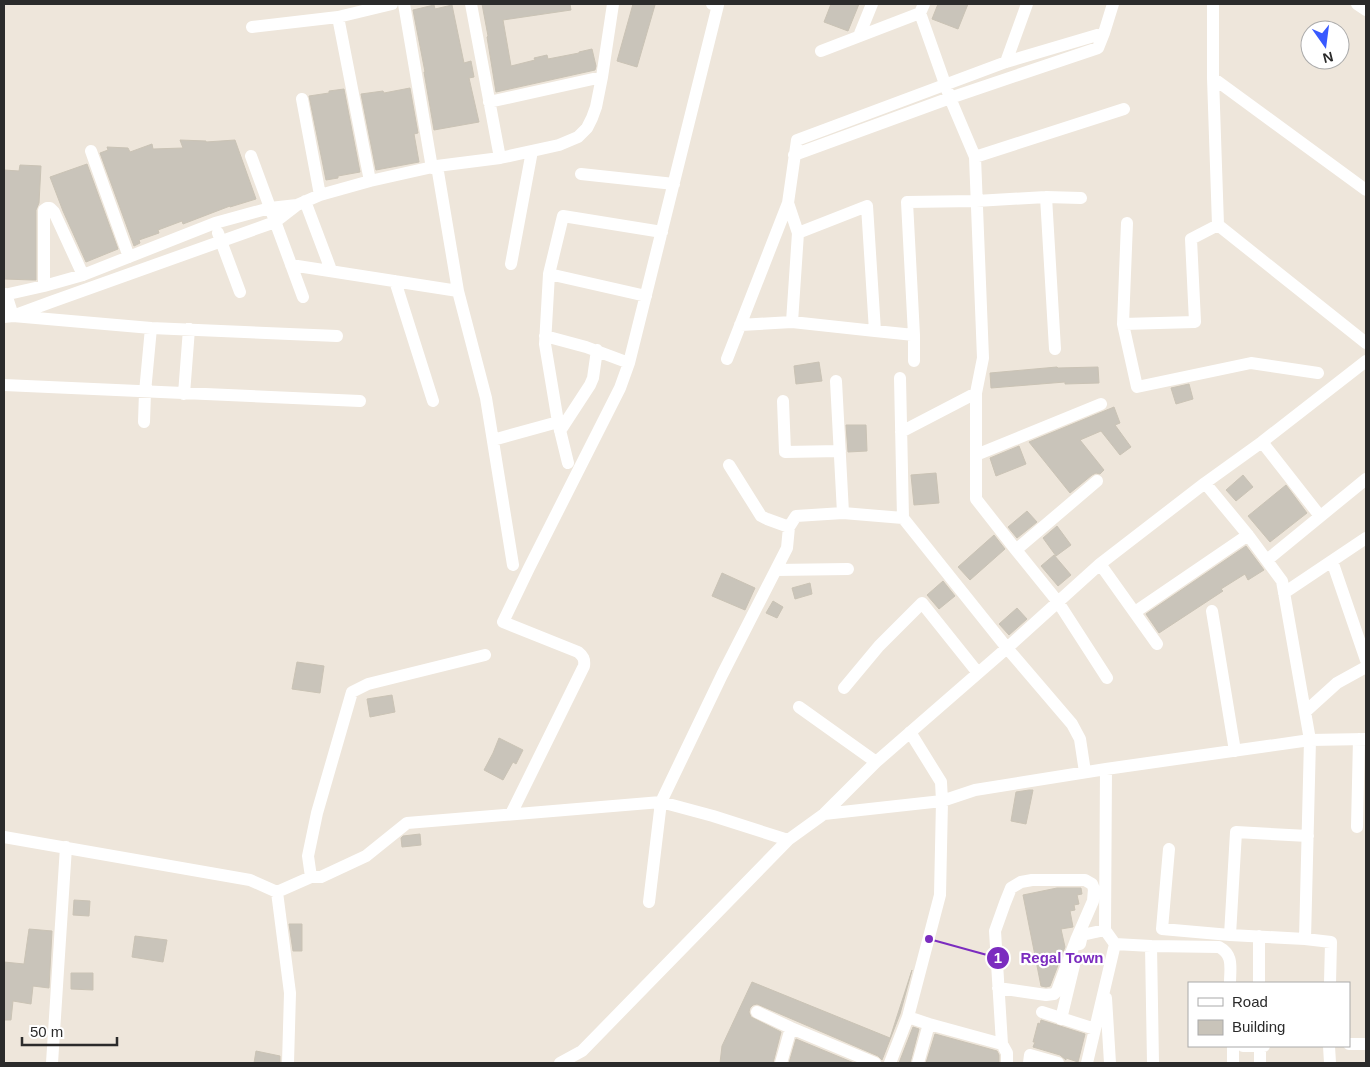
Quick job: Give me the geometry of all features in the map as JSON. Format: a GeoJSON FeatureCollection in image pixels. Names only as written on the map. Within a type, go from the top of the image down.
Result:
{"type":"FeatureCollection","features":[{"type":"Feature","properties":{"kind":"street"},"geometry":{"type":"LineString","coordinates":[[252,27],[338,17],[392,4]]}},
{"type":"Feature","properties":{"kind":"street"},"geometry":{"type":"LineString","coordinates":[[404,4],[458,290],[486,398],[513,565]]}},
{"type":"Feature","properties":{"kind":"street"},"geometry":{"type":"LineString","coordinates":[[471,4],[500,158]]}},
{"type":"Feature","properties":{"kind":"street"},"geometry":{"type":"LineString","coordinates":[[8,316],[4,291],[28,290],[83,275],[215,223],[270,208],[301,203],[320,195],[370,181],[435,167],[500,158],[558,145],[578,137],[587,128],[596,107],[613,4]]}},
{"type":"Feature","properties":{"kind":"street"},"geometry":{"type":"LineString","coordinates":[[511,814],[585,661],[578,652],[503,622],[620,388],[629,363],[718,6],[712,4]]}},
{"type":"Feature","properties":{"kind":"street"},"geometry":{"type":"LineString","coordinates":[[858,36],[872,4]]}},
{"type":"Feature","properties":{"kind":"street"},"geometry":{"type":"LineString","coordinates":[[1006,62],[1026,4]]}},
{"type":"Feature","properties":{"kind":"street"},"geometry":{"type":"LineString","coordinates":[[794,155],[950,98],[1098,48],[1114,4]]}},
{"type":"Feature","properties":{"kind":"street"},"geometry":{"type":"LineString","coordinates":[[1213,4],[1213,78],[1218,225],[1366,344]]}},
{"type":"Feature","properties":{"kind":"street"},"geometry":{"type":"LineString","coordinates":[[1357,4],[1366,10]]}},
{"type":"Feature","properties":{"kind":"street"},"geometry":{"type":"LineString","coordinates":[[821,51],[922,9],[945,85],[975,157],[983,358],[976,393],[976,499],[1058,602],[1107,678]]}},
{"type":"Feature","properties":{"kind":"street"},"geometry":{"type":"LineString","coordinates":[[338,17],[370,181]]}},
{"type":"Feature","properties":{"kind":"street"},"geometry":{"type":"LineString","coordinates":[[727,359],[788,203],[797,140],[1006,62],[1104,33]]}},
{"type":"Feature","properties":{"kind":"street"},"geometry":{"type":"LineString","coordinates":[[489,102],[602,77]]}},
{"type":"Feature","properties":{"kind":"street"},"geometry":{"type":"LineString","coordinates":[[1213,78],[1366,190]]}},
{"type":"Feature","properties":{"kind":"street"},"geometry":{"type":"LineString","coordinates":[[302,99],[320,195]]}},
{"type":"Feature","properties":{"kind":"street"},"geometry":{"type":"LineString","coordinates":[[975,157],[1124,110]]}},
{"type":"Feature","properties":{"kind":"street"},"geometry":{"type":"LineString","coordinates":[[91,151],[134,255],[145,269]]}},
{"type":"Feature","properties":{"kind":"street"},"geometry":{"type":"LineString","coordinates":[[511,264],[532,151]]}},
{"type":"Feature","properties":{"kind":"street"},"geometry":{"type":"LineString","coordinates":[[251,156],[303,297]]}},
{"type":"Feature","properties":{"kind":"street"},"geometry":{"type":"LineString","coordinates":[[580,174],[674,184]]}},
{"type":"Feature","properties":{"kind":"street"},"geometry":{"type":"LineString","coordinates":[[1046,198],[1055,349]]}},
{"type":"Feature","properties":{"kind":"street"},"geometry":{"type":"LineString","coordinates":[[914,361],[907,202],[1081,198]]}},
{"type":"Feature","properties":{"kind":"street"},"geometry":{"type":"LineString","coordinates":[[8,316],[276,222],[301,203]]}},
{"type":"Feature","properties":{"kind":"street"},"geometry":{"type":"LineString","coordinates":[[301,203],[331,270]]}},
{"type":"Feature","properties":{"kind":"street"},"geometry":{"type":"LineString","coordinates":[[788,203],[798,233],[792,322]]}},
{"type":"Feature","properties":{"kind":"street"},"geometry":{"type":"LineString","coordinates":[[798,233],[867,206],[875,331]]}},
{"type":"Feature","properties":{"kind":"street"},"geometry":{"type":"LineString","coordinates":[[44,286],[44,210],[47,208],[54,212],[83,275]]}},
{"type":"Feature","properties":{"kind":"street"},"geometry":{"type":"LineString","coordinates":[[568,464],[559,427],[545,336],[549,274],[563,216],[662,232]]}},
{"type":"Feature","properties":{"kind":"street"},"geometry":{"type":"LineString","coordinates":[[215,223],[240,292]]}},
{"type":"Feature","properties":{"kind":"street"},"geometry":{"type":"LineString","coordinates":[[1127,223],[1122,324],[1138,387],[1251,363],[1318,373]]}},
{"type":"Feature","properties":{"kind":"street"},"geometry":{"type":"LineString","coordinates":[[1122,324],[1195,322],[1191,239],[1218,225]]}},
{"type":"Feature","properties":{"kind":"street"},"geometry":{"type":"LineString","coordinates":[[291,265],[458,290]]}},
{"type":"Feature","properties":{"kind":"street"},"geometry":{"type":"LineString","coordinates":[[549,274],[646,296]]}},
{"type":"Feature","properties":{"kind":"street"},"geometry":{"type":"LineString","coordinates":[[395,281],[432,401]]}},
{"type":"Feature","properties":{"kind":"street"},"geometry":{"type":"LineString","coordinates":[[8,316],[152,328],[337,336]]}},
{"type":"Feature","properties":{"kind":"street"},"geometry":{"type":"LineString","coordinates":[[740,325],[792,322],[914,335]]}},
{"type":"Feature","properties":{"kind":"street"},"geometry":{"type":"LineString","coordinates":[[144,422],[152,328]]}},
{"type":"Feature","properties":{"kind":"street"},"geometry":{"type":"LineString","coordinates":[[184,394],[189,330]]}},
{"type":"Feature","properties":{"kind":"street"},"geometry":{"type":"LineString","coordinates":[[545,336],[597,350],[629,363]]}},
{"type":"Feature","properties":{"kind":"street"},"geometry":{"type":"LineString","coordinates":[[493,440],[559,427],[590,385],[593,378],[597,350]]}},
{"type":"Feature","properties":{"kind":"street"},"geometry":{"type":"LineString","coordinates":[[560,1063],[582,1051],[788,840],[824,814],[876,762],[1100,564],[1205,483],[1262,442],[1366,360]]}},
{"type":"Feature","properties":{"kind":"street"},"geometry":{"type":"LineString","coordinates":[[900,378],[903,518],[1007,648],[1072,724],[1080,739],[1085,772]]}},
{"type":"Feature","properties":{"kind":"street"},"geometry":{"type":"LineString","coordinates":[[836,381],[843,513]]}},
{"type":"Feature","properties":{"kind":"street"},"geometry":{"type":"LineString","coordinates":[[4,385],[360,401]]}},
{"type":"Feature","properties":{"kind":"street"},"geometry":{"type":"LineString","coordinates":[[901,432],[976,393]]}},
{"type":"Feature","properties":{"kind":"street"},"geometry":{"type":"LineString","coordinates":[[783,401],[785,452],[840,451]]}},
{"type":"Feature","properties":{"kind":"street"},"geometry":{"type":"LineString","coordinates":[[976,455],[1101,404]]}},
{"type":"Feature","properties":{"kind":"street"},"geometry":{"type":"LineString","coordinates":[[1262,442],[1320,516]]}},
{"type":"Feature","properties":{"kind":"street"},"geometry":{"type":"LineString","coordinates":[[729,465],[761,516],[789,527]]}},
{"type":"Feature","properties":{"kind":"street"},"geometry":{"type":"LineString","coordinates":[[1267,560],[1366,479]]}},
{"type":"Feature","properties":{"kind":"street"},"geometry":{"type":"LineString","coordinates":[[1016,550],[1097,481]]}},
{"type":"Feature","properties":{"kind":"street"},"geometry":{"type":"LineString","coordinates":[[1205,483],[1248,535],[1282,581],[1310,740],[1304,939]]}},
{"type":"Feature","properties":{"kind":"street"},"geometry":{"type":"LineString","coordinates":[[649,902],[661,802],[722,675],[787,548],[789,527],[796,516],[843,513],[903,518]]}},
{"type":"Feature","properties":{"kind":"street"},"geometry":{"type":"LineString","coordinates":[[1135,612],[1248,535]]}},
{"type":"Feature","properties":{"kind":"street"},"geometry":{"type":"LineString","coordinates":[[1284,593],[1366,538]]}},
{"type":"Feature","properties":{"kind":"street"},"geometry":{"type":"LineString","coordinates":[[1332,562],[1366,660]]}},
{"type":"Feature","properties":{"kind":"street"},"geometry":{"type":"LineString","coordinates":[[1100,564],[1157,644]]}},
{"type":"Feature","properties":{"kind":"street"},"geometry":{"type":"LineString","coordinates":[[776,570],[848,569]]}},
{"type":"Feature","properties":{"kind":"street"},"geometry":{"type":"LineString","coordinates":[[844,688],[879,646],[922,603],[978,673]]}},
{"type":"Feature","properties":{"kind":"street"},"geometry":{"type":"LineString","coordinates":[[1212,611],[1235,751]]}},
{"type":"Feature","properties":{"kind":"street"},"geometry":{"type":"LineString","coordinates":[[311,877],[308,856],[317,813],[352,692],[368,684],[485,655]]}},
{"type":"Feature","properties":{"kind":"street"},"geometry":{"type":"LineString","coordinates":[[1305,712],[1337,683],[1366,667]]}},
{"type":"Feature","properties":{"kind":"street"},"geometry":{"type":"LineString","coordinates":[[799,707],[876,762]]}},
{"type":"Feature","properties":{"kind":"street"},"geometry":{"type":"LineString","coordinates":[[890,1063],[908,1017],[940,895],[941,782],[910,732]]}},
{"type":"Feature","properties":{"kind":"street"},"geometry":{"type":"LineString","coordinates":[[824,814],[942,801],[975,790],[1106,768],[1310,740],[1361,736],[1357,827]]}},
{"type":"Feature","properties":{"kind":"street"},"geometry":{"type":"LineString","coordinates":[[1087,1063],[1116,944],[1106,930],[1106,768]]}},
{"type":"Feature","properties":{"kind":"street"},"geometry":{"type":"LineString","coordinates":[[4,837],[250,880],[277,892],[311,877],[321,877],[366,856],[407,823],[661,802],[788,840]]}},
{"type":"Feature","properties":{"kind":"street"},"geometry":{"type":"LineString","coordinates":[[1230,935],[1236,832],[1308,836]]}},
{"type":"Feature","properties":{"kind":"street"},"geometry":{"type":"LineString","coordinates":[[52,1063],[66,847]]}},
{"type":"Feature","properties":{"kind":"street"},"geometry":{"type":"LineString","coordinates":[[1168,849],[1162,929],[1331,942],[1330,982]]}},
{"type":"Feature","properties":{"kind":"street"},"geometry":{"type":"LineString","coordinates":[[998,988],[1046,995],[1054,994],[1057,991],[1093,901],[1094,889],[1092,884],[1085,880],[1032,880],[1021,882],[1011,888],[1004,902],[995,931],[998,988],[1002,1044],[1007,1053],[1007,1063]]}},
{"type":"Feature","properties":{"kind":"street"},"geometry":{"type":"LineString","coordinates":[[277,892],[290,994],[288,1063]]}},
{"type":"Feature","properties":{"kind":"street"},"geometry":{"type":"LineString","coordinates":[[1061,1019],[1082,935],[1106,930]]}},
{"type":"Feature","properties":{"kind":"street"},"geometry":{"type":"LineString","coordinates":[[1258,936],[1259,982]]}},
{"type":"Feature","properties":{"kind":"street"},"geometry":{"type":"LineString","coordinates":[[1116,944],[1218,947],[1228,952],[1230,958],[1230,982]]}},
{"type":"Feature","properties":{"kind":"street"},"geometry":{"type":"LineString","coordinates":[[1151,946],[1153,1063]]}},
{"type":"Feature","properties":{"kind":"street"},"geometry":{"type":"LineString","coordinates":[[1106,985],[1110,1063]]}},
{"type":"Feature","properties":{"kind":"street"},"geometry":{"type":"LineString","coordinates":[[757,1012],[850,1058],[875,1063]]}},
{"type":"Feature","properties":{"kind":"street"},"geometry":{"type":"LineString","coordinates":[[1042,1012],[1095,1029]]}},
{"type":"Feature","properties":{"kind":"street"},"geometry":{"type":"LineString","coordinates":[[908,1017],[1002,1044]]}},
{"type":"Feature","properties":{"kind":"street"},"geometry":{"type":"LineString","coordinates":[[918,1063],[929,1024]]}},
{"type":"Feature","properties":{"kind":"street"},"geometry":{"type":"LineString","coordinates":[[781,1063],[791,1028]]}},
{"type":"Feature","properties":{"kind":"street"},"geometry":{"type":"LineString","coordinates":[[1350,1044],[1364,1044]]}},
{"type":"Feature","properties":{"kind":"street"},"geometry":{"type":"LineString","coordinates":[[1233,1047],[1233,1063]]}},
{"type":"Feature","properties":{"kind":"street"},"geometry":{"type":"LineString","coordinates":[[1260,1063],[1261,1047]]}},
{"type":"Feature","properties":{"kind":"street"},"geometry":{"type":"LineString","coordinates":[[1330,1047],[1330,1063]]}},
{"type":"Feature","properties":{"kind":"street"},"geometry":{"type":"LineString","coordinates":[[1029,1063],[1030,1055],[1058,1063]]}},
{"type":"Feature","properties":{"kind":"building"},"geometry":{"type":"Polygon","coordinates":[[[482,4],[570,4],[571,10],[503,20],[511,66],[547,55],[548,59],[592,49],[596,66],[595,70],[496,92],[482,4]]]}},
{"type":"Feature","properties":{"kind":"building"},"geometry":{"type":"Polygon","coordinates":[[[633,4],[655,5],[637,67],[617,61],[633,4]]]}},
{"type":"Feature","properties":{"kind":"building"},"geometry":{"type":"Polygon","coordinates":[[[831,4],[859,4],[848,31],[824,22],[831,4]]]}},
{"type":"Feature","properties":{"kind":"building"},"geometry":{"type":"Polygon","coordinates":[[[938,4],[968,4],[958,29],[932,19],[938,4]]]}},
{"type":"Feature","properties":{"kind":"building"},"geometry":{"type":"Polygon","coordinates":[[[434,5],[435,9],[452,5],[464,63],[471,61],[474,77],[469,78],[479,122],[434,130],[413,10],[434,5]]]}},
{"type":"Feature","properties":{"kind":"building"},"geometry":{"type":"Polygon","coordinates":[[[410,88],[418,133],[414,134],[419,162],[376,170],[361,94],[383,91],[384,93],[410,88]]]}},
{"type":"Feature","properties":{"kind":"building"},"geometry":{"type":"Polygon","coordinates":[[[344,89],[360,172],[326,180],[309,96],[344,89]]]}},
{"type":"Feature","properties":{"kind":"building"},"geometry":{"type":"Polygon","coordinates":[[[180,140],[206,142],[235,140],[256,199],[230,206],[183,224],[182,221],[158,230],[159,233],[139,240],[140,243],[134,246],[100,153],[108,150],[107,147],[128,148],[130,152],[152,144],[153,149],[183,148],[180,140]]]}},
{"type":"Feature","properties":{"kind":"building"},"geometry":{"type":"Polygon","coordinates":[[[87,164],[118,249],[86,262],[50,177],[87,164]]]}},
{"type":"Feature","properties":{"kind":"building"},"geometry":{"type":"Polygon","coordinates":[[[20,165],[41,166],[39,203],[36,210],[36,280],[4,279],[4,170],[19,171],[20,165]]]}},
{"type":"Feature","properties":{"kind":"building"},"geometry":{"type":"Polygon","coordinates":[[[819,362],[822,381],[796,384],[794,366],[819,362]]]}},
{"type":"Feature","properties":{"kind":"building"},"geometry":{"type":"Polygon","coordinates":[[[1057,367],[1098,367],[1099,383],[1065,384],[1065,382],[991,388],[990,373],[1057,367]]]}},
{"type":"Feature","properties":{"kind":"building"},"geometry":{"type":"Polygon","coordinates":[[[1189,384],[1193,399],[1176,404],[1171,388],[1189,384]]]}},
{"type":"Feature","properties":{"kind":"building"},"geometry":{"type":"Polygon","coordinates":[[[1114,407],[1120,423],[1115,425],[1131,447],[1120,455],[1101,431],[1080,440],[1104,470],[1100,474],[1092,475],[1070,493],[1029,442],[1114,407]]]}},
{"type":"Feature","properties":{"kind":"building"},"geometry":{"type":"Polygon","coordinates":[[[846,425],[866,425],[867,451],[848,452],[846,425]]]}},
{"type":"Feature","properties":{"kind":"building"},"geometry":{"type":"Polygon","coordinates":[[[1019,446],[1026,464],[996,476],[990,458],[1019,446]]]}},
{"type":"Feature","properties":{"kind":"building"},"geometry":{"type":"Polygon","coordinates":[[[936,473],[939,503],[914,505],[911,475],[936,473]]]}},
{"type":"Feature","properties":{"kind":"building"},"geometry":{"type":"Polygon","coordinates":[[[1243,475],[1253,487],[1236,501],[1226,490],[1243,475]]]}},
{"type":"Feature","properties":{"kind":"building"},"geometry":{"type":"Polygon","coordinates":[[[1286,485],[1307,513],[1270,542],[1248,516],[1286,485]]]}},
{"type":"Feature","properties":{"kind":"building"},"geometry":{"type":"Polygon","coordinates":[[[1027,511],[1037,522],[1017,538],[1008,527],[1027,511]]]}},
{"type":"Feature","properties":{"kind":"building"},"geometry":{"type":"Polygon","coordinates":[[[1057,526],[1071,545],[1056,556],[1043,538],[1057,526]]]}},
{"type":"Feature","properties":{"kind":"building"},"geometry":{"type":"Polygon","coordinates":[[[994,535],[1005,549],[970,580],[958,567],[994,535]]]}},
{"type":"Feature","properties":{"kind":"building"},"geometry":{"type":"Polygon","coordinates":[[[1246,546],[1264,570],[1248,580],[1245,574],[1221,589],[1223,591],[1159,633],[1146,614],[1246,546]]]}},
{"type":"Feature","properties":{"kind":"building"},"geometry":{"type":"Polygon","coordinates":[[[1054,555],[1071,575],[1058,586],[1041,566],[1054,555]]]}},
{"type":"Feature","properties":{"kind":"building"},"geometry":{"type":"Polygon","coordinates":[[[722,573],[755,588],[745,610],[712,596],[722,573]]]}},
{"type":"Feature","properties":{"kind":"building"},"geometry":{"type":"Polygon","coordinates":[[[943,581],[955,596],[939,609],[927,595],[943,581]]]}},
{"type":"Feature","properties":{"kind":"building"},"geometry":{"type":"Polygon","coordinates":[[[810,583],[812,594],[795,599],[792,588],[810,583]]]}},
{"type":"Feature","properties":{"kind":"building"},"geometry":{"type":"Polygon","coordinates":[[[773,601],[783,607],[777,618],[766,613],[773,601]]]}},
{"type":"Feature","properties":{"kind":"building"},"geometry":{"type":"Polygon","coordinates":[[[1017,608],[1027,619],[1009,635],[999,624],[1017,608]]]}},
{"type":"Feature","properties":{"kind":"building"},"geometry":{"type":"Polygon","coordinates":[[[297,662],[324,666],[320,693],[292,689],[297,662]]]}},
{"type":"Feature","properties":{"kind":"building"},"geometry":{"type":"Polygon","coordinates":[[[392,695],[395,712],[370,717],[367,699],[392,695]]]}},
{"type":"Feature","properties":{"kind":"building"},"geometry":{"type":"Polygon","coordinates":[[[499,738],[523,750],[516,764],[513,762],[503,780],[484,770],[499,738]]]}},
{"type":"Feature","properties":{"kind":"building"},"geometry":{"type":"Polygon","coordinates":[[[1033,790],[1026,824],[1011,821],[1016,792],[1033,790]]]}},
{"type":"Feature","properties":{"kind":"building"},"geometry":{"type":"Polygon","coordinates":[[[420,834],[421,845],[402,847],[401,838],[403,836],[420,834]]]}},
{"type":"Feature","properties":{"kind":"building"},"geometry":{"type":"Polygon","coordinates":[[[1057,888],[1081,888],[1082,894],[1077,895],[1079,904],[1074,905],[1075,910],[1070,911],[1073,927],[1061,929],[1065,947],[1050,986],[1046,987],[1041,986],[1023,895],[1057,888]]]}},
{"type":"Feature","properties":{"kind":"building"},"geometry":{"type":"Polygon","coordinates":[[[74,900],[90,901],[89,916],[73,915],[74,900]]]}},
{"type":"Feature","properties":{"kind":"building"},"geometry":{"type":"Polygon","coordinates":[[[289,924],[302,924],[302,951],[293,951],[289,924]]]}},
{"type":"Feature","properties":{"kind":"building"},"geometry":{"type":"Polygon","coordinates":[[[29,929],[52,931],[49,988],[33,986],[31,1004],[13,1001],[11,1020],[4,1020],[4,962],[24,964],[29,929]]]}},
{"type":"Feature","properties":{"kind":"building"},"geometry":{"type":"Polygon","coordinates":[[[135,936],[167,940],[163,962],[132,957],[135,936]]]}},
{"type":"Feature","properties":{"kind":"building"},"geometry":{"type":"Polygon","coordinates":[[[912,970],[900,1014],[882,1060],[878,1056],[757,1004],[750,1008],[751,1017],[781,1032],[773,1063],[720,1063],[722,1046],[752,982],[890,1038],[912,970]]]}},
{"type":"Feature","properties":{"kind":"building"},"geometry":{"type":"Polygon","coordinates":[[[71,973],[93,973],[93,990],[71,989],[71,973]]]}},
{"type":"Feature","properties":{"kind":"building"},"geometry":{"type":"Polygon","coordinates":[[[1041,1020],[1085,1034],[1078,1062],[1066,1058],[1066,1060],[1060,1055],[1033,1047],[1038,1023],[1040,1024],[1041,1020]]]}},
{"type":"Feature","properties":{"kind":"building"},"geometry":{"type":"Polygon","coordinates":[[[913,1027],[919,1029],[910,1063],[899,1063],[913,1027]]]}},
{"type":"Feature","properties":{"kind":"building"},"geometry":{"type":"Polygon","coordinates":[[[935,1034],[997,1051],[999,1063],[926,1063],[935,1034]]]}},
{"type":"Feature","properties":{"kind":"building"},"geometry":{"type":"Polygon","coordinates":[[[796,1039],[854,1063],[789,1063],[796,1039]]]}},
{"type":"Feature","properties":{"kind":"building"},"geometry":{"type":"Polygon","coordinates":[[[256,1051],[280,1056],[280,1063],[254,1063],[256,1051]]]}},
{"type":"Feature","properties":{"kind":"place","name":"Regal Town"},"geometry":{"type":"Point","coordinates":[929,939]}}]}
